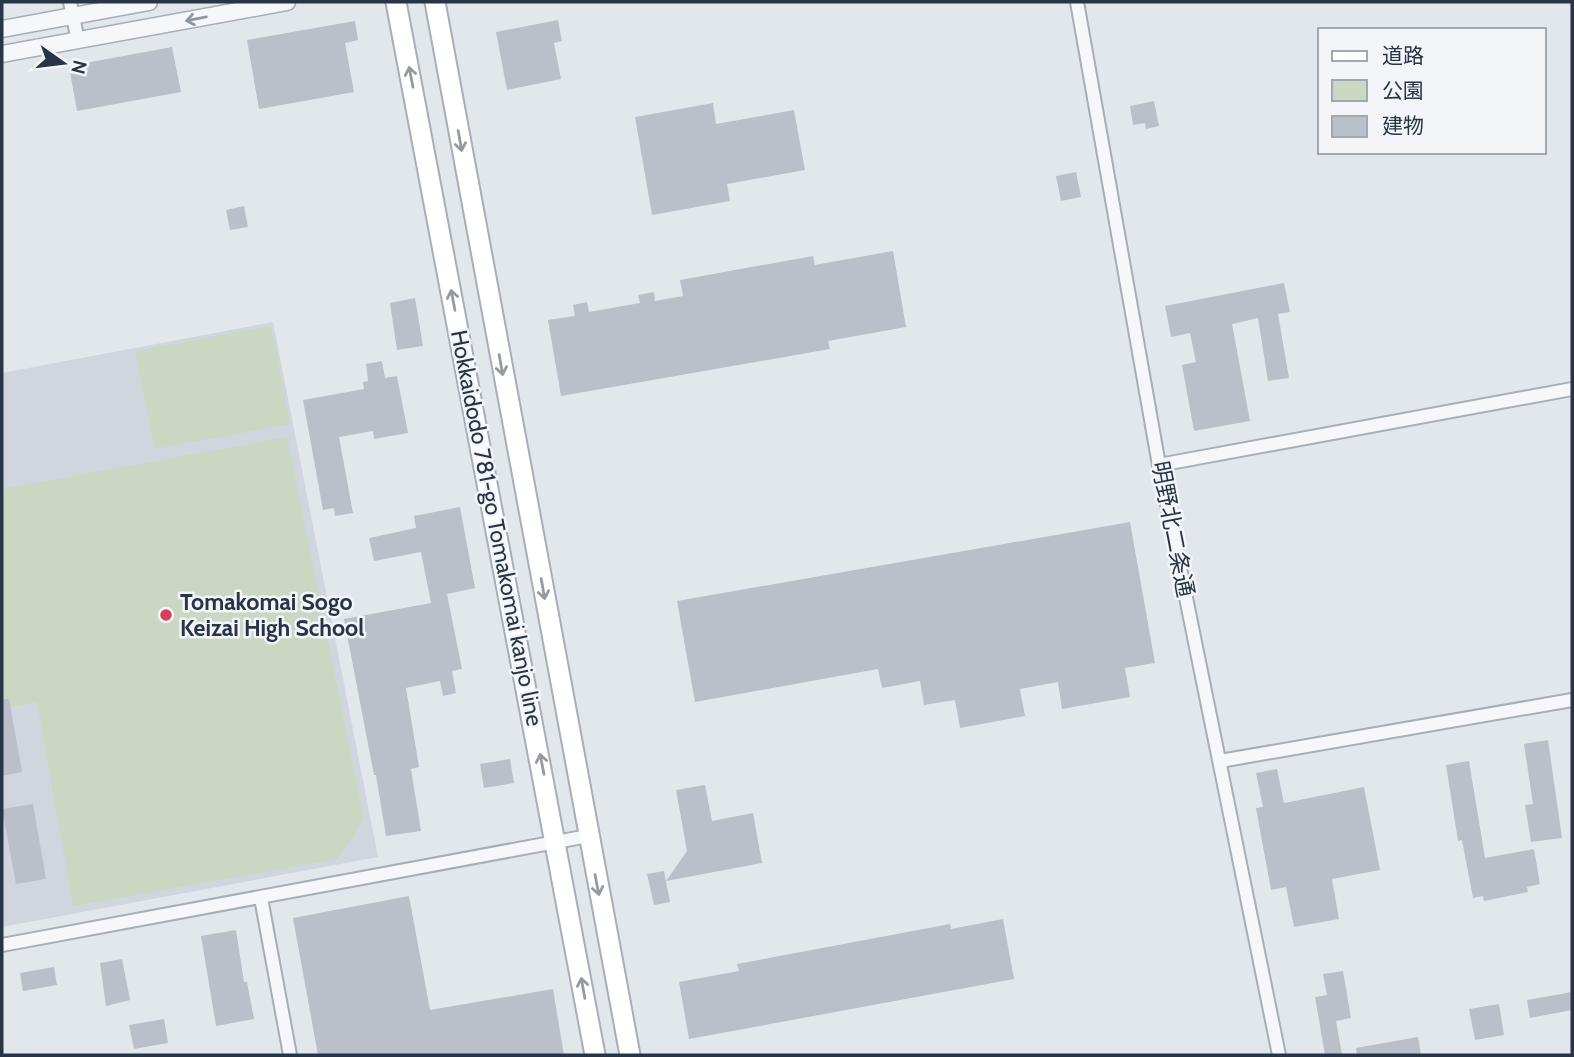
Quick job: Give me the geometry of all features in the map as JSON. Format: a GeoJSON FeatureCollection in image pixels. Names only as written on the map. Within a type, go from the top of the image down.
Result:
{"type":"FeatureCollection","features":[{"type":"Feature","properties":{"kind":"main road","name":"Hokkaidodo 781-go Tomakomai kanjo line"},"geometry":{"type":"LineString","coordinates":[[396,2],[596,1055]]}},
{"type":"Feature","properties":{"kind":"main road","name":"Hokkaidodo 781-go Tomakomai kanjo line"},"geometry":{"type":"LineString","coordinates":[[435,2],[630,1055]]}},
{"type":"Feature","properties":{"kind":"street"},"geometry":{"type":"LineString","coordinates":[[2,29],[72,9],[149,2]]}},
{"type":"Feature","properties":{"kind":"street"},"geometry":{"type":"LineString","coordinates":[[2,54],[287,2]]}},
{"type":"Feature","properties":{"kind":"street","name":"明野北二条通"},"geometry":{"type":"LineString","coordinates":[[1077,2],[1159,465],[1279,1055]]}},
{"type":"Feature","properties":{"kind":"street"},"geometry":{"type":"LineString","coordinates":[[72,9],[78,41]]}},
{"type":"Feature","properties":{"kind":"street"},"geometry":{"type":"LineString","coordinates":[[1159,465],[1572,389]]}},
{"type":"Feature","properties":{"kind":"street"},"geometry":{"type":"LineString","coordinates":[[1220,761],[1572,700]]}},
{"type":"Feature","properties":{"kind":"street"},"geometry":{"type":"LineString","coordinates":[[2,946],[588,836]]}},
{"type":"Feature","properties":{"kind":"street"},"geometry":{"type":"LineString","coordinates":[[261,898],[290,1055]]}},
{"type":"Feature","properties":{"kind":"shaded area","name":"Tomakomai Sogo Keizai High School"},"geometry":{"type":"Polygon","coordinates":[[[273,322],[378,857],[2,927],[2,373],[273,322]]]}},
{"type":"Feature","properties":{"kind":"green space"},"geometry":{"type":"Polygon","coordinates":[[[271,326],[290,424],[155,449],[135,351],[271,326]]]}},
{"type":"Feature","properties":{"kind":"green space","name":"Tomakomai Sogo Keizai High School"},"geometry":{"type":"Polygon","coordinates":[[[287,437],[364,819],[338,859],[73,906],[37,702],[2,708],[2,489],[287,437]]]}},
{"type":"Feature","properties":{"kind":"building"},"geometry":{"type":"Polygon","coordinates":[[[558,20],[562,41],[554,43],[561,79],[507,90],[496,32],[558,20]]]}},
{"type":"Feature","properties":{"kind":"building"},"geometry":{"type":"Polygon","coordinates":[[[355,21],[358,40],[345,43],[354,92],[259,109],[247,40],[355,21]]]}},
{"type":"Feature","properties":{"kind":"building"},"geometry":{"type":"Polygon","coordinates":[[[172,47],[181,92],[77,111],[69,66],[172,47]]]}},
{"type":"Feature","properties":{"kind":"building"},"geometry":{"type":"Polygon","coordinates":[[[1154,101],[1159,126],[1146,129],[1145,123],[1133,125],[1130,106],[1154,101]]]}},
{"type":"Feature","properties":{"kind":"building"},"geometry":{"type":"Polygon","coordinates":[[[713,103],[716,124],[794,110],[805,170],[727,184],[730,201],[652,215],[635,117],[713,103]]]}},
{"type":"Feature","properties":{"kind":"building"},"geometry":{"type":"Polygon","coordinates":[[[1076,172],[1081,197],[1061,201],[1056,176],[1076,172]]]}},
{"type":"Feature","properties":{"kind":"building"},"geometry":{"type":"Polygon","coordinates":[[[244,206],[248,227],[230,230],[226,210],[244,206]]]}},
{"type":"Feature","properties":{"kind":"building"},"geometry":{"type":"Polygon","coordinates":[[[893,251],[906,327],[828,341],[830,349],[561,396],[548,320],[575,316],[573,305],[587,302],[589,312],[640,303],[638,295],[654,292],[655,301],[683,296],[680,280],[813,256],[815,265],[893,251]]]}},
{"type":"Feature","properties":{"kind":"building"},"geometry":{"type":"Polygon","coordinates":[[[1284,283],[1290,312],[1278,314],[1289,378],[1268,381],[1258,318],[1232,324],[1250,421],[1194,431],[1182,365],[1196,362],[1190,333],[1171,337],[1165,306],[1284,283]]]}},
{"type":"Feature","properties":{"kind":"building"},"geometry":{"type":"Polygon","coordinates":[[[415,298],[423,346],[397,350],[390,303],[415,298]]]}},
{"type":"Feature","properties":{"kind":"building"},"geometry":{"type":"Polygon","coordinates":[[[382,361],[385,378],[397,376],[408,433],[374,439],[373,431],[339,437],[353,513],[335,516],[334,508],[323,510],[303,400],[364,389],[363,382],[368,381],[366,364],[382,361]]]}},
{"type":"Feature","properties":{"kind":"building"},"geometry":{"type":"Polygon","coordinates":[[[460,507],[475,588],[447,594],[462,669],[452,671],[456,693],[443,696],[440,681],[406,688],[419,767],[411,769],[421,831],[386,836],[344,619],[431,603],[421,552],[374,561],[369,538],[416,528],[414,516],[460,507]]]}},
{"type":"Feature","properties":{"kind":"building"},"geometry":{"type":"Polygon","coordinates":[[[1130,522],[1155,663],[1125,668],[1130,697],[1062,709],[1058,682],[1020,689],[1025,716],[960,728],[955,700],[924,705],[920,681],[882,688],[878,669],[695,702],[677,601],[1130,522]]]}},
{"type":"Feature","properties":{"kind":"building"},"geometry":{"type":"Polygon","coordinates":[[[2,699],[9,699],[22,772],[2,776],[2,699]]]}},
{"type":"Feature","properties":{"kind":"building"},"geometry":{"type":"Polygon","coordinates":[[[1548,740],[1562,838],[1531,842],[1525,805],[1533,804],[1524,744],[1548,740]]]}},
{"type":"Feature","properties":{"kind":"building"},"geometry":{"type":"Polygon","coordinates":[[[510,759],[514,783],[484,788],[480,764],[510,759]]]}},
{"type":"Feature","properties":{"kind":"building"},"geometry":{"type":"Polygon","coordinates":[[[1469,761],[1485,858],[1534,849],[1540,884],[1527,887],[1528,892],[1484,901],[1483,896],[1473,898],[1462,840],[1458,841],[1446,765],[1469,761]]]}},
{"type":"Feature","properties":{"kind":"building"},"geometry":{"type":"Polygon","coordinates":[[[1277,769],[1284,803],[1364,787],[1380,870],[1332,879],[1339,919],[1294,927],[1286,887],[1271,890],[1256,808],[1263,807],[1256,773],[1277,769]]]}},
{"type":"Feature","properties":{"kind":"building"},"geometry":{"type":"Polygon","coordinates":[[[705,785],[712,821],[753,813],[762,863],[666,881],[687,851],[676,790],[705,785]]]}},
{"type":"Feature","properties":{"kind":"building"},"geometry":{"type":"Polygon","coordinates":[[[33,804],[46,879],[16,884],[2,809],[33,804]]]}},
{"type":"Feature","properties":{"kind":"building"},"geometry":{"type":"Polygon","coordinates":[[[664,871],[670,902],[654,905],[647,874],[664,871]]]}},
{"type":"Feature","properties":{"kind":"building"},"geometry":{"type":"Polygon","coordinates":[[[409,896],[430,1010],[553,989],[564,1055],[318,1055],[293,918],[409,896]]]}},
{"type":"Feature","properties":{"kind":"building"},"geometry":{"type":"Polygon","coordinates":[[[1003,919],[1014,979],[689,1039],[679,982],[739,971],[737,964],[950,924],[951,929],[1003,919]]]}},
{"type":"Feature","properties":{"kind":"building"},"geometry":{"type":"Polygon","coordinates":[[[236,930],[244,982],[247,982],[254,1019],[216,1026],[201,936],[236,930]]]}},
{"type":"Feature","properties":{"kind":"building"},"geometry":{"type":"Polygon","coordinates":[[[122,959],[130,1000],[106,1006],[100,963],[122,959]]]}},
{"type":"Feature","properties":{"kind":"building"},"geometry":{"type":"Polygon","coordinates":[[[54,967],[57,985],[23,991],[20,973],[54,967]]]}},
{"type":"Feature","properties":{"kind":"building"},"geometry":{"type":"Polygon","coordinates":[[[1343,971],[1351,1018],[1336,1021],[1342,1055],[1325,1055],[1315,997],[1327,995],[1323,974],[1343,971]]]}},
{"type":"Feature","properties":{"kind":"building"},"geometry":{"type":"Polygon","coordinates":[[[1572,992],[1572,1010],[1530,1018],[1527,1000],[1572,992]]]}},
{"type":"Feature","properties":{"kind":"building"},"geometry":{"type":"Polygon","coordinates":[[[1499,1004],[1504,1035],[1475,1040],[1469,1009],[1499,1004]]]}},
{"type":"Feature","properties":{"kind":"building"},"geometry":{"type":"Polygon","coordinates":[[[164,1019],[168,1043],[134,1049],[129,1025],[164,1019]]]}},
{"type":"Feature","properties":{"kind":"building"},"geometry":{"type":"Polygon","coordinates":[[[1418,1037],[1421,1055],[1357,1055],[1356,1048],[1418,1037]]]}},
{"type":"Feature","properties":{"kind":"place","name":"Tomakomai Sogo Keizai High School"},"geometry":{"type":"Point","coordinates":[166,615]}}]}
